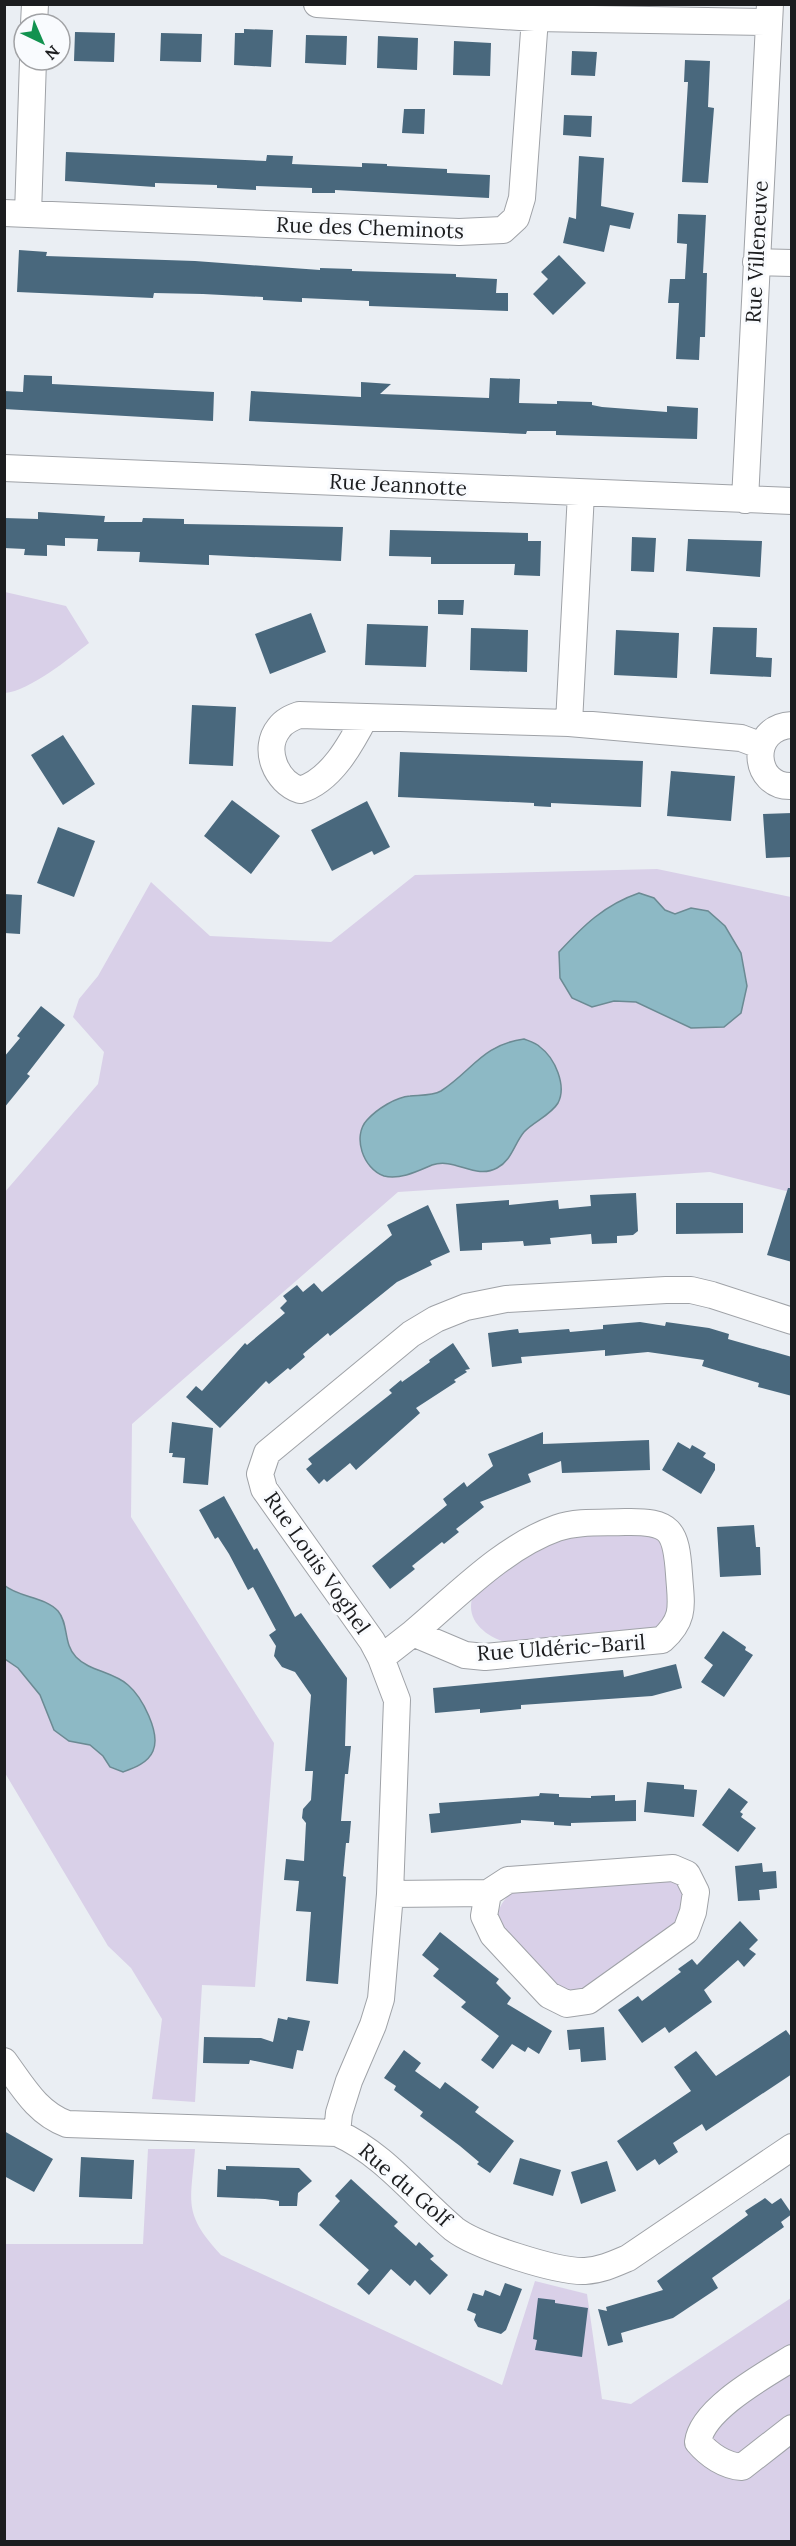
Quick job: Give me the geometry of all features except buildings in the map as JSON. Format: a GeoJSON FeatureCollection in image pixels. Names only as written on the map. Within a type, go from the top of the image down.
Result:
{"type":"FeatureCollection","features":[{"type":"Feature","properties":{"kind":"street"},"geometry":{"type":"LineString","coordinates":[[317,4],[535,11],[770,13]]}},
{"type":"Feature","properties":{"kind":"street","name":"Rue des Cheminots"},"geometry":{"type":"LineString","coordinates":[[16,213],[459,232],[503,230],[516,218],[522,198],[535,11]]}},
{"type":"Feature","properties":{"kind":"street","name":"Rue Villeneuve"},"geometry":{"type":"LineString","coordinates":[[745,500],[770,13]]}},
{"type":"Feature","properties":{"kind":"street"},"geometry":{"type":"LineString","coordinates":[[16,213],[32,72]]}},
{"type":"Feature","properties":{"kind":"street"},"geometry":{"type":"LineString","coordinates":[[756,262],[792,263]]}},
{"type":"Feature","properties":{"kind":"street","name":"Rue Jeannotte"},"geometry":{"type":"LineString","coordinates":[[4,468],[792,501]]}},
{"type":"Feature","properties":{"kind":"street"},"geometry":{"type":"LineString","coordinates":[[568,723],[581,493]]}},
{"type":"Feature","properties":{"kind":"street"},"geometry":{"type":"LineString","coordinates":[[365,717],[568,723],[741,738],[762,746]]}},
{"type":"Feature","properties":{"kind":"street"},"geometry":{"type":"LineString","coordinates":[[792,725],[783,725],[772,731],[764,740],[761,763],[766,774],[775,782],[792,786]]}},
{"type":"Feature","properties":{"kind":"street","name":"Rue Louis Voghel"},"geometry":{"type":"LineString","coordinates":[[337,2133],[339,2113],[349,2080],[373,2025],[381,1999],[390,1894],[397,1700],[372,1641],[264,1489],[260,1474],[267,1452],[402,1341],[436,1319],[466,1307],[496,1301],[691,1290],[712,1294],[792,1321]]}},
{"type":"Feature","properties":{"kind":"street","name":"Rue Uldéric-Baril"},"geometry":{"type":"LineString","coordinates":[[381,1658],[508,1554],[558,1528],[579,1523],[643,1522],[657,1525],[669,1532],[677,1544],[682,1610],[679,1622],[662,1640],[485,1657],[465,1655],[412,1633]]}},
{"type":"Feature","properties":{"kind":"street"},"geometry":{"type":"LineString","coordinates":[[390,1894],[488,1893],[508,1881],[673,1868],[687,1874],[696,1892],[693,1911],[686,1931],[588,2001],[567,2004],[549,1995],[493,1935],[484,1916],[488,1893]]}},
{"type":"Feature","properties":{"kind":"street","name":"Rue du Golf"},"geometry":{"type":"LineString","coordinates":[[4,2061],[36,2106],[51,2118],[67,2124],[337,2133],[370,2152],[455,2229],[469,2238],[566,2271],[606,2268],[628,2258],[792,2147]]}},
{"type":"Feature","properties":{"kind":"street"},"geometry":{"type":"LineString","coordinates":[[792,2358],[758,2379],[720,2408],[699,2432],[698,2442],[705,2451],[731,2466],[742,2467],[792,2428]]}},
{"type":"Feature","properties":{"kind":"shaded area"},"geometry":{"type":"Polygon","coordinates":[[[5,592],[66,606],[89,643],[37,680],[15,691],[5,693],[5,592]]]}},
{"type":"Feature","properties":{"kind":"shaded area"},"geometry":{"type":"Polygon","coordinates":[[[657,869],[791,897],[790,1192],[710,1172],[398,1192],[132,1424],[131,1517],[274,1743],[255,1987],[202,1985],[195,2102],[152,2099],[162,2019],[131,1968],[108,1946],[5,1773],[4,1193],[98,1084],[104,1052],[73,1017],[79,999],[98,976],[151,882],[210,936],[331,942],[415,875],[657,869]]]}},
{"type":"Feature","properties":{"kind":"shaded area"},"geometry":{"type":"Polygon","coordinates":[[[573,1533],[655,1534],[669,1552],[673,1612],[658,1628],[512,1644],[485,1632],[473,1618],[471,1609],[476,1589],[549,1542],[573,1533]]]}},
{"type":"Feature","properties":{"kind":"shaded area"},"geometry":{"type":"Polygon","coordinates":[[[671,1877],[687,1889],[678,1926],[589,1992],[567,1991],[556,1985],[513,1943],[500,1925],[498,1913],[501,1905],[515,1889],[671,1877]]]}},
{"type":"Feature","properties":{"kind":"shaded area"},"geometry":{"type":"Polygon","coordinates":[[[148,2149],[195,2149],[192,2207],[200,2228],[221,2255],[502,2385],[535,2281],[587,2294],[602,2399],[631,2404],[791,2298],[791,2541],[5,2541],[4,2244],[143,2244],[148,2149]]]}},
{"type":"Feature","properties":{"kind":"water"},"geometry":{"type":"Polygon","coordinates":[[[639,893],[654,898],[665,910],[675,914],[691,908],[708,911],[725,926],[741,953],[747,986],[741,1013],[724,1027],[691,1028],[636,1002],[614,1001],[592,1007],[572,998],[560,978],[559,952],[595,917],[626,898],[639,893]]]}},
{"type":"Feature","properties":{"kind":"water"},"geometry":{"type":"Polygon","coordinates":[[[524,1039],[538,1046],[555,1065],[560,1081],[560,1096],[558,1103],[551,1111],[524,1132],[502,1165],[489,1171],[481,1171],[440,1163],[396,1177],[384,1176],[370,1167],[362,1151],[360,1135],[367,1120],[376,1112],[399,1099],[437,1093],[488,1053],[510,1042],[524,1039]]]}},
{"type":"Feature","properties":{"kind":"water"},"geometry":{"type":"Polygon","coordinates":[[[4,1585],[46,1602],[58,1611],[64,1622],[69,1646],[76,1657],[81,1662],[116,1677],[128,1685],[139,1698],[149,1716],[155,1743],[151,1755],[144,1762],[123,1772],[110,1767],[103,1756],[90,1745],[69,1741],[54,1730],[40,1695],[18,1668],[5,1659],[4,1585]]]}}]}
